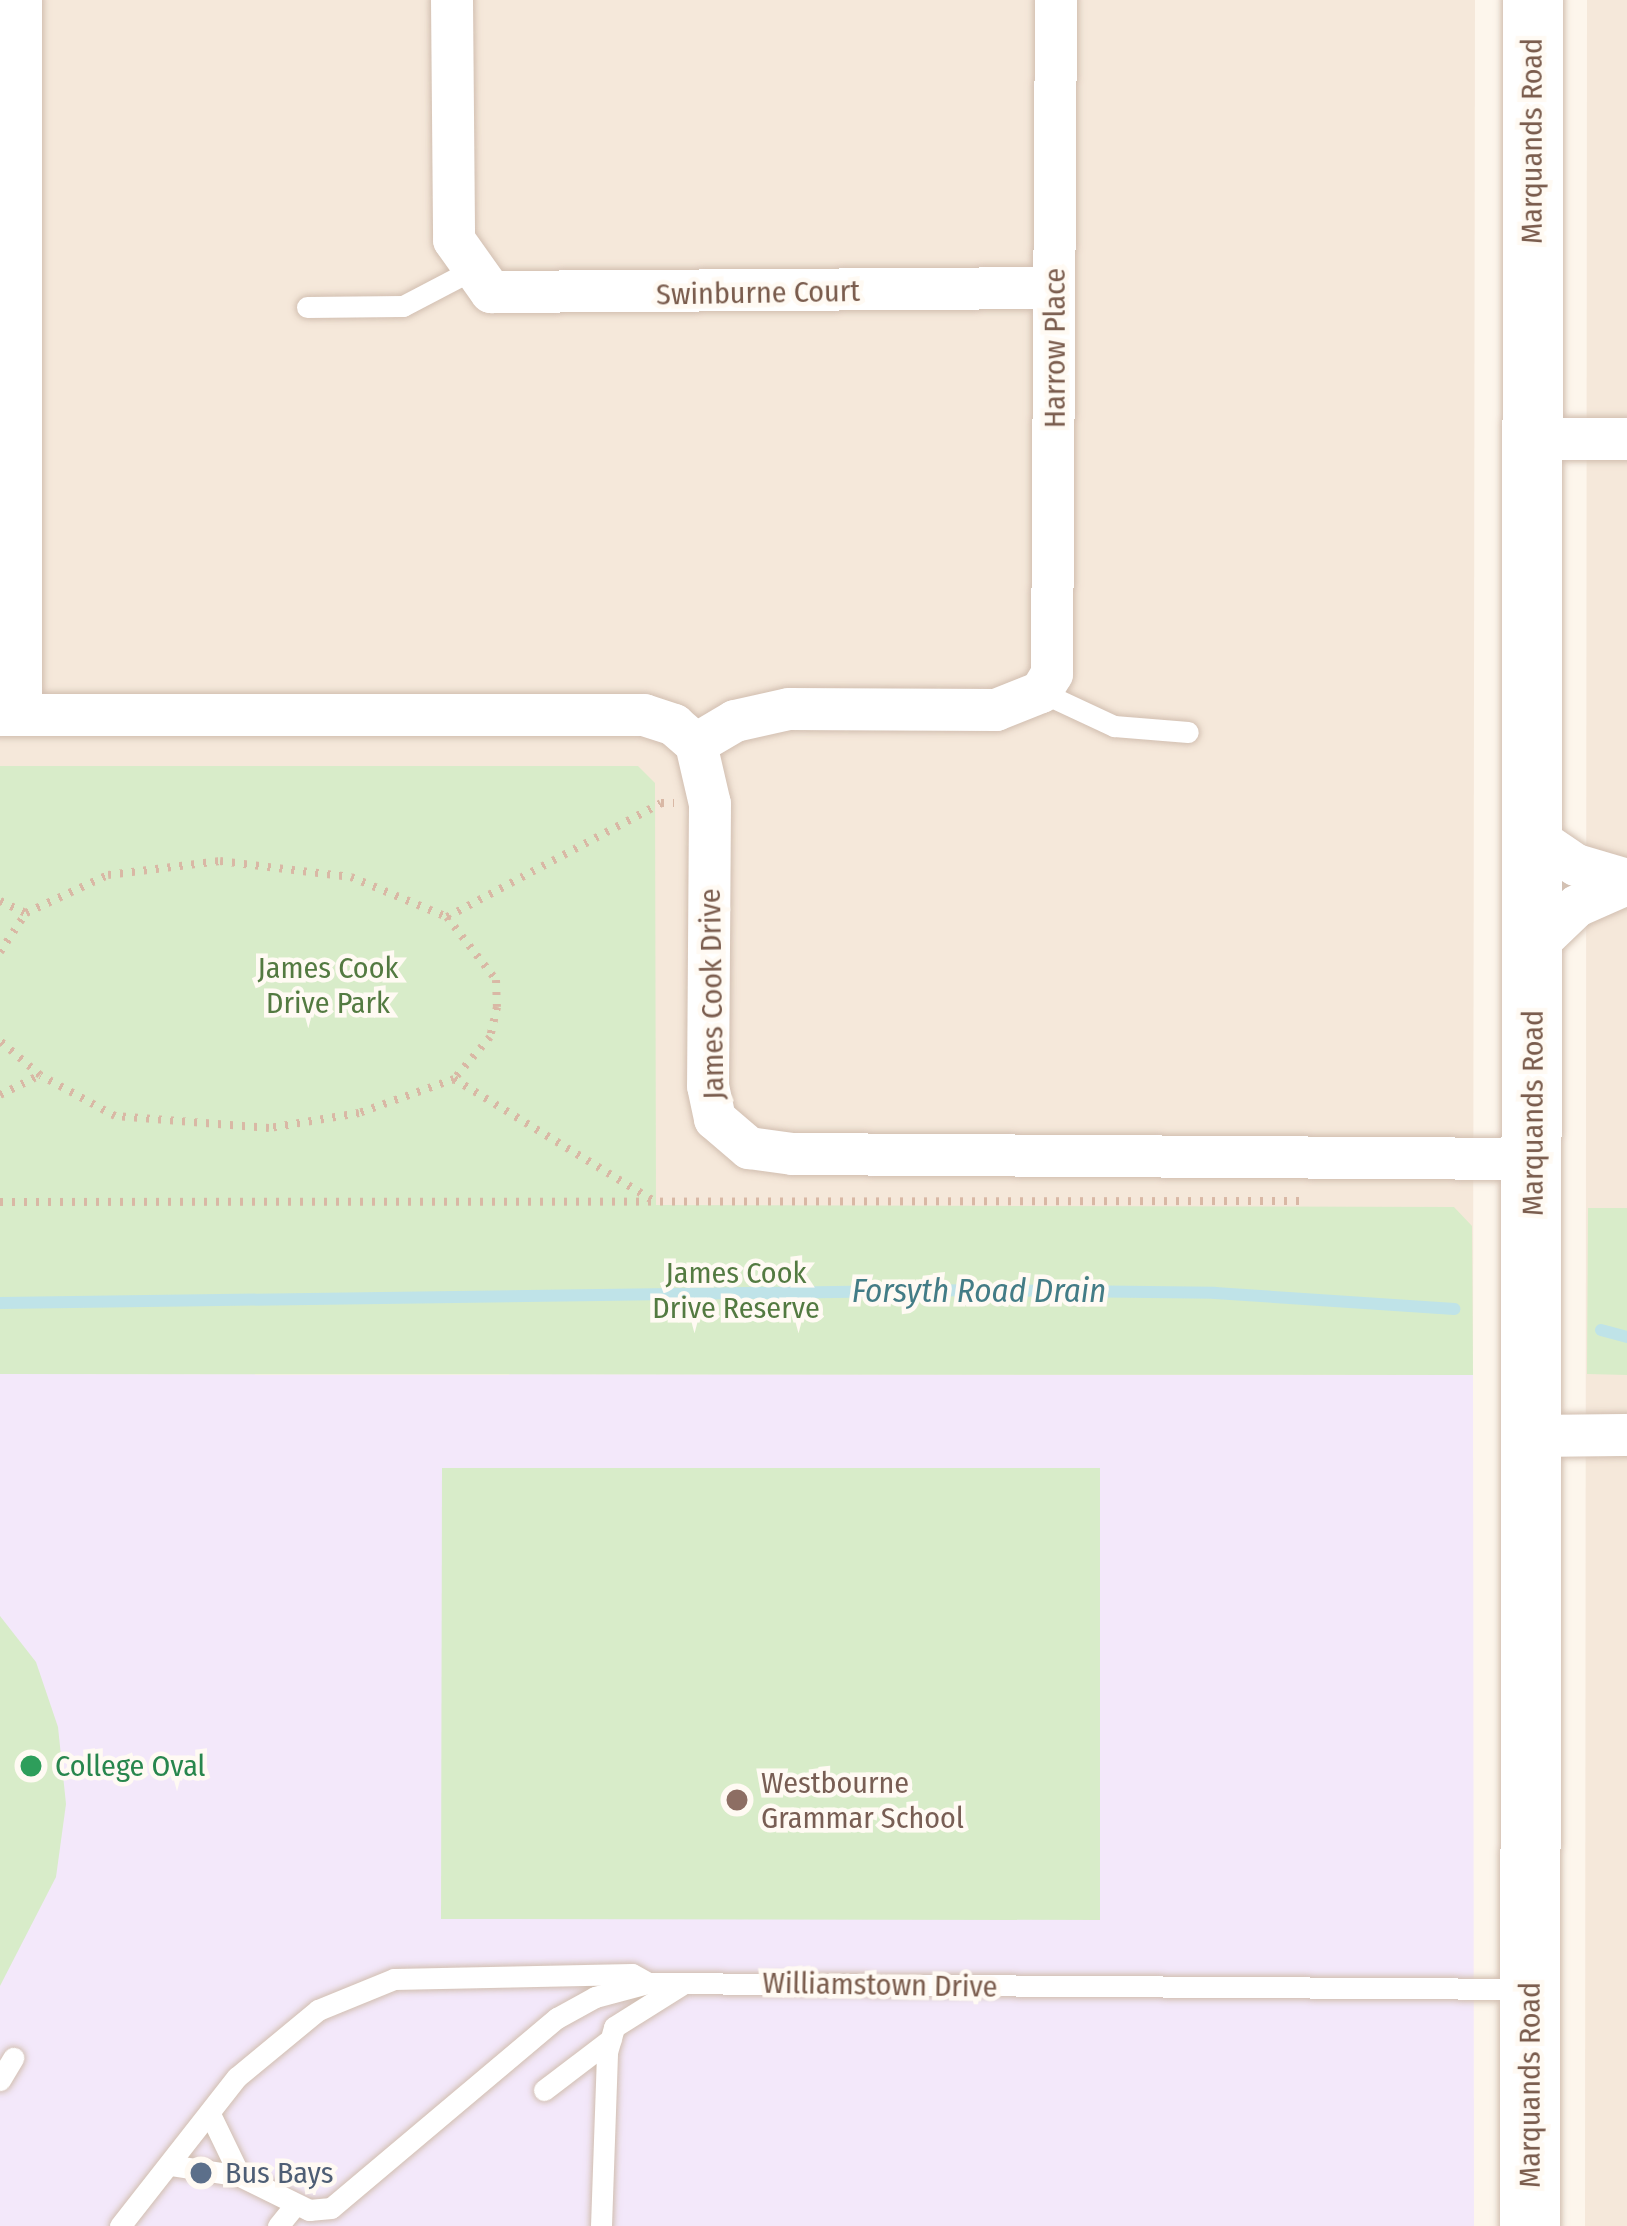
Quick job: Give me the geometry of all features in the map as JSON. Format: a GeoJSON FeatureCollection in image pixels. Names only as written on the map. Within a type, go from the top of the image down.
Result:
{"type":"FeatureCollection","features":[{"type":"Feature","properties":{"kind":"street"},"geometry":{"type":"LineString","coordinates":[[21,0],[10,260],[11,716],[644,716],[674,725],[696,744],[774,711],[996,710],[1041,692]]}},
{"type":"Feature","properties":{"kind":"street"},"geometry":{"type":"LineString","coordinates":[[452,0],[454,240],[470,271]]}},
{"type":"Feature","properties":{"kind":"street","name":"Harrow Place"},"geometry":{"type":"LineString","coordinates":[[1041,692],[1056,640],[1056,0]]}},
{"type":"Feature","properties":{"kind":"street","name":"Marquands Road"},"geometry":{"type":"LineString","coordinates":[[1530,2226],[1533,0]]}},
{"type":"Feature","properties":{"kind":"street","name":"Swinburne Court"},"geometry":{"type":"LineString","coordinates":[[470,271],[491,292],[562,296],[1054,288]]}},
{"type":"Feature","properties":{"kind":"street"},"geometry":{"type":"LineString","coordinates":[[1532,439],[1627,439]]}},
{"type":"Feature","properties":{"kind":"street","name":"James Cook Drive"},"geometry":{"type":"LineString","coordinates":[[696,744],[710,804],[708,1086],[715,1119],[748,1148],[1533,1160]]}},
{"type":"Feature","properties":{"kind":"street"},"geometry":{"type":"LineString","coordinates":[[1532,835],[1576,866],[1627,882]]}},
{"type":"Feature","properties":{"kind":"street"},"geometry":{"type":"LineString","coordinates":[[1532,949],[1577,906],[1627,882]]}},
{"type":"Feature","properties":{"kind":"street"},"geometry":{"type":"LineString","coordinates":[[1532,1436],[1627,1435]]}},
{"type":"Feature","properties":{"kind":"lane"},"geometry":{"type":"LineString","coordinates":[[307,307],[403,306],[470,271]]}},
{"type":"Feature","properties":{"kind":"lane"},"geometry":{"type":"LineString","coordinates":[[1041,692],[1114,726],[1188,732]]}},
{"type":"Feature","properties":{"kind":"lane"},"geometry":{"type":"LineString","coordinates":[[120,2226],[268,2045],[318,2010],[394,1979],[632,1974],[648,1983]]}},
{"type":"Feature","properties":{"kind":"lane"},"geometry":{"type":"LineString","coordinates":[[544,2090],[611,2039],[639,2008],[687,1982]]}},
{"type":"Feature","properties":{"kind":"lane","name":"Williamstown Drive"},"geometry":{"type":"LineString","coordinates":[[331,2208],[557,2018],[595,1996],[648,1983],[1530,1989]]}},
{"type":"Feature","properties":{"kind":"lane"},"geometry":{"type":"LineString","coordinates":[[601,2226],[611,2039]]}},
{"type":"Feature","properties":{"kind":"lane"},"geometry":{"type":"LineString","coordinates":[[0,2080],[13,2058]]}},
{"type":"Feature","properties":{"kind":"lane"},"geometry":{"type":"LineString","coordinates":[[210,2114],[240,2176]]}},
{"type":"Feature","properties":{"kind":"lane"},"geometry":{"type":"LineString","coordinates":[[170,2165],[240,2176],[295,2205],[331,2208],[346,2226]]}},
{"type":"Feature","properties":{"kind":"lane"},"geometry":{"type":"LineString","coordinates":[[278,2226],[295,2205]]}},
{"type":"Feature","properties":{"kind":"path"},"geometry":{"type":"LineString","coordinates":[[446,917],[661,803],[710,804]]}},
{"type":"Feature","properties":{"kind":"path"},"geometry":{"type":"LineString","coordinates":[[0,952],[26,914],[108,875],[220,861],[351,878],[446,917],[496,980],[490,1037],[454,1079],[358,1113],[269,1128],[115,1116],[40,1075],[0,1041]]}},
{"type":"Feature","properties":{"kind":"path"},"geometry":{"type":"LineString","coordinates":[[0,901],[26,914]]}},
{"type":"Feature","properties":{"kind":"path"},"geometry":{"type":"LineString","coordinates":[[0,1095],[40,1075]]}},
{"type":"Feature","properties":{"kind":"path"},"geometry":{"type":"LineString","coordinates":[[454,1079],[658,1204]]}},
{"type":"Feature","properties":{"kind":"path"},"geometry":{"type":"LineString","coordinates":[[0,1202],[1313,1200]]}},
{"type":"Feature","properties":{"kind":"shaded area"},"geometry":{"type":"Polygon","coordinates":[[[0,0],[1475,0],[1473,1375],[0,1374],[0,0]]]}},
{"type":"Feature","properties":{"kind":"shaded area"},"geometry":{"type":"Polygon","coordinates":[[[1587,0],[1627,0],[1627,2226],[1585,2226],[1587,0]]]}},
{"type":"Feature","properties":{"kind":"shaded area","name":"Westbourne Grammar School"},"geometry":{"type":"Polygon","coordinates":[[[0,1374],[1473,1375],[1474,2226],[0,2226],[0,1374]]]}},
{"type":"Feature","properties":{"kind":"green space"},"geometry":{"type":"Polygon","coordinates":[[[0,766],[638,766],[655,783],[656,1205],[1454,1207],[1472,1226],[1473,1375],[0,1374],[0,766]]]}},
{"type":"Feature","properties":{"kind":"green space"},"geometry":{"type":"Polygon","coordinates":[[[1588,1208],[1627,1208],[1627,1375],[1587,1374],[1588,1208]]]}},
{"type":"Feature","properties":{"kind":"green space"},"geometry":{"type":"Polygon","coordinates":[[[442,1468],[1100,1468],[1100,1920],[441,1919],[442,1468]]]}},
{"type":"Feature","properties":{"kind":"green space","name":"College Oval"},"geometry":{"type":"Polygon","coordinates":[[[0,1616],[36,1662],[58,1727],[66,1804],[56,1877],[0,1986],[0,1616]]]}},
{"type":"Feature","properties":{"kind":"waterway","name":"Forsyth Road Drain"},"geometry":{"type":"LineString","coordinates":[[0,1303],[980,1290],[1215,1293],[1454,1309]]}},
{"type":"Feature","properties":{"kind":"waterway","name":"Forsyth Road Drain"},"geometry":{"type":"LineString","coordinates":[[1601,1330],[1627,1337]]}},
{"type":"Feature","properties":{"kind":"place","name":"College Oval"},"geometry":{"type":"Point","coordinates":[31,1766]}},
{"type":"Feature","properties":{"kind":"place","name":"Westbourne Grammar School"},"geometry":{"type":"Point","coordinates":[737,1800]}},
{"type":"Feature","properties":{"kind":"place","name":"Bus Bays"},"geometry":{"type":"Point","coordinates":[201,2173]}},
{"type":"Feature","properties":{"kind":"park label","name":"James Cook Drive Park"},"geometry":{"type":"Point","coordinates":[328,985]}},
{"type":"Feature","properties":{"kind":"park label","name":"James Cook Drive Reserve"},"geometry":{"type":"Point","coordinates":[736,1290]}}]}
